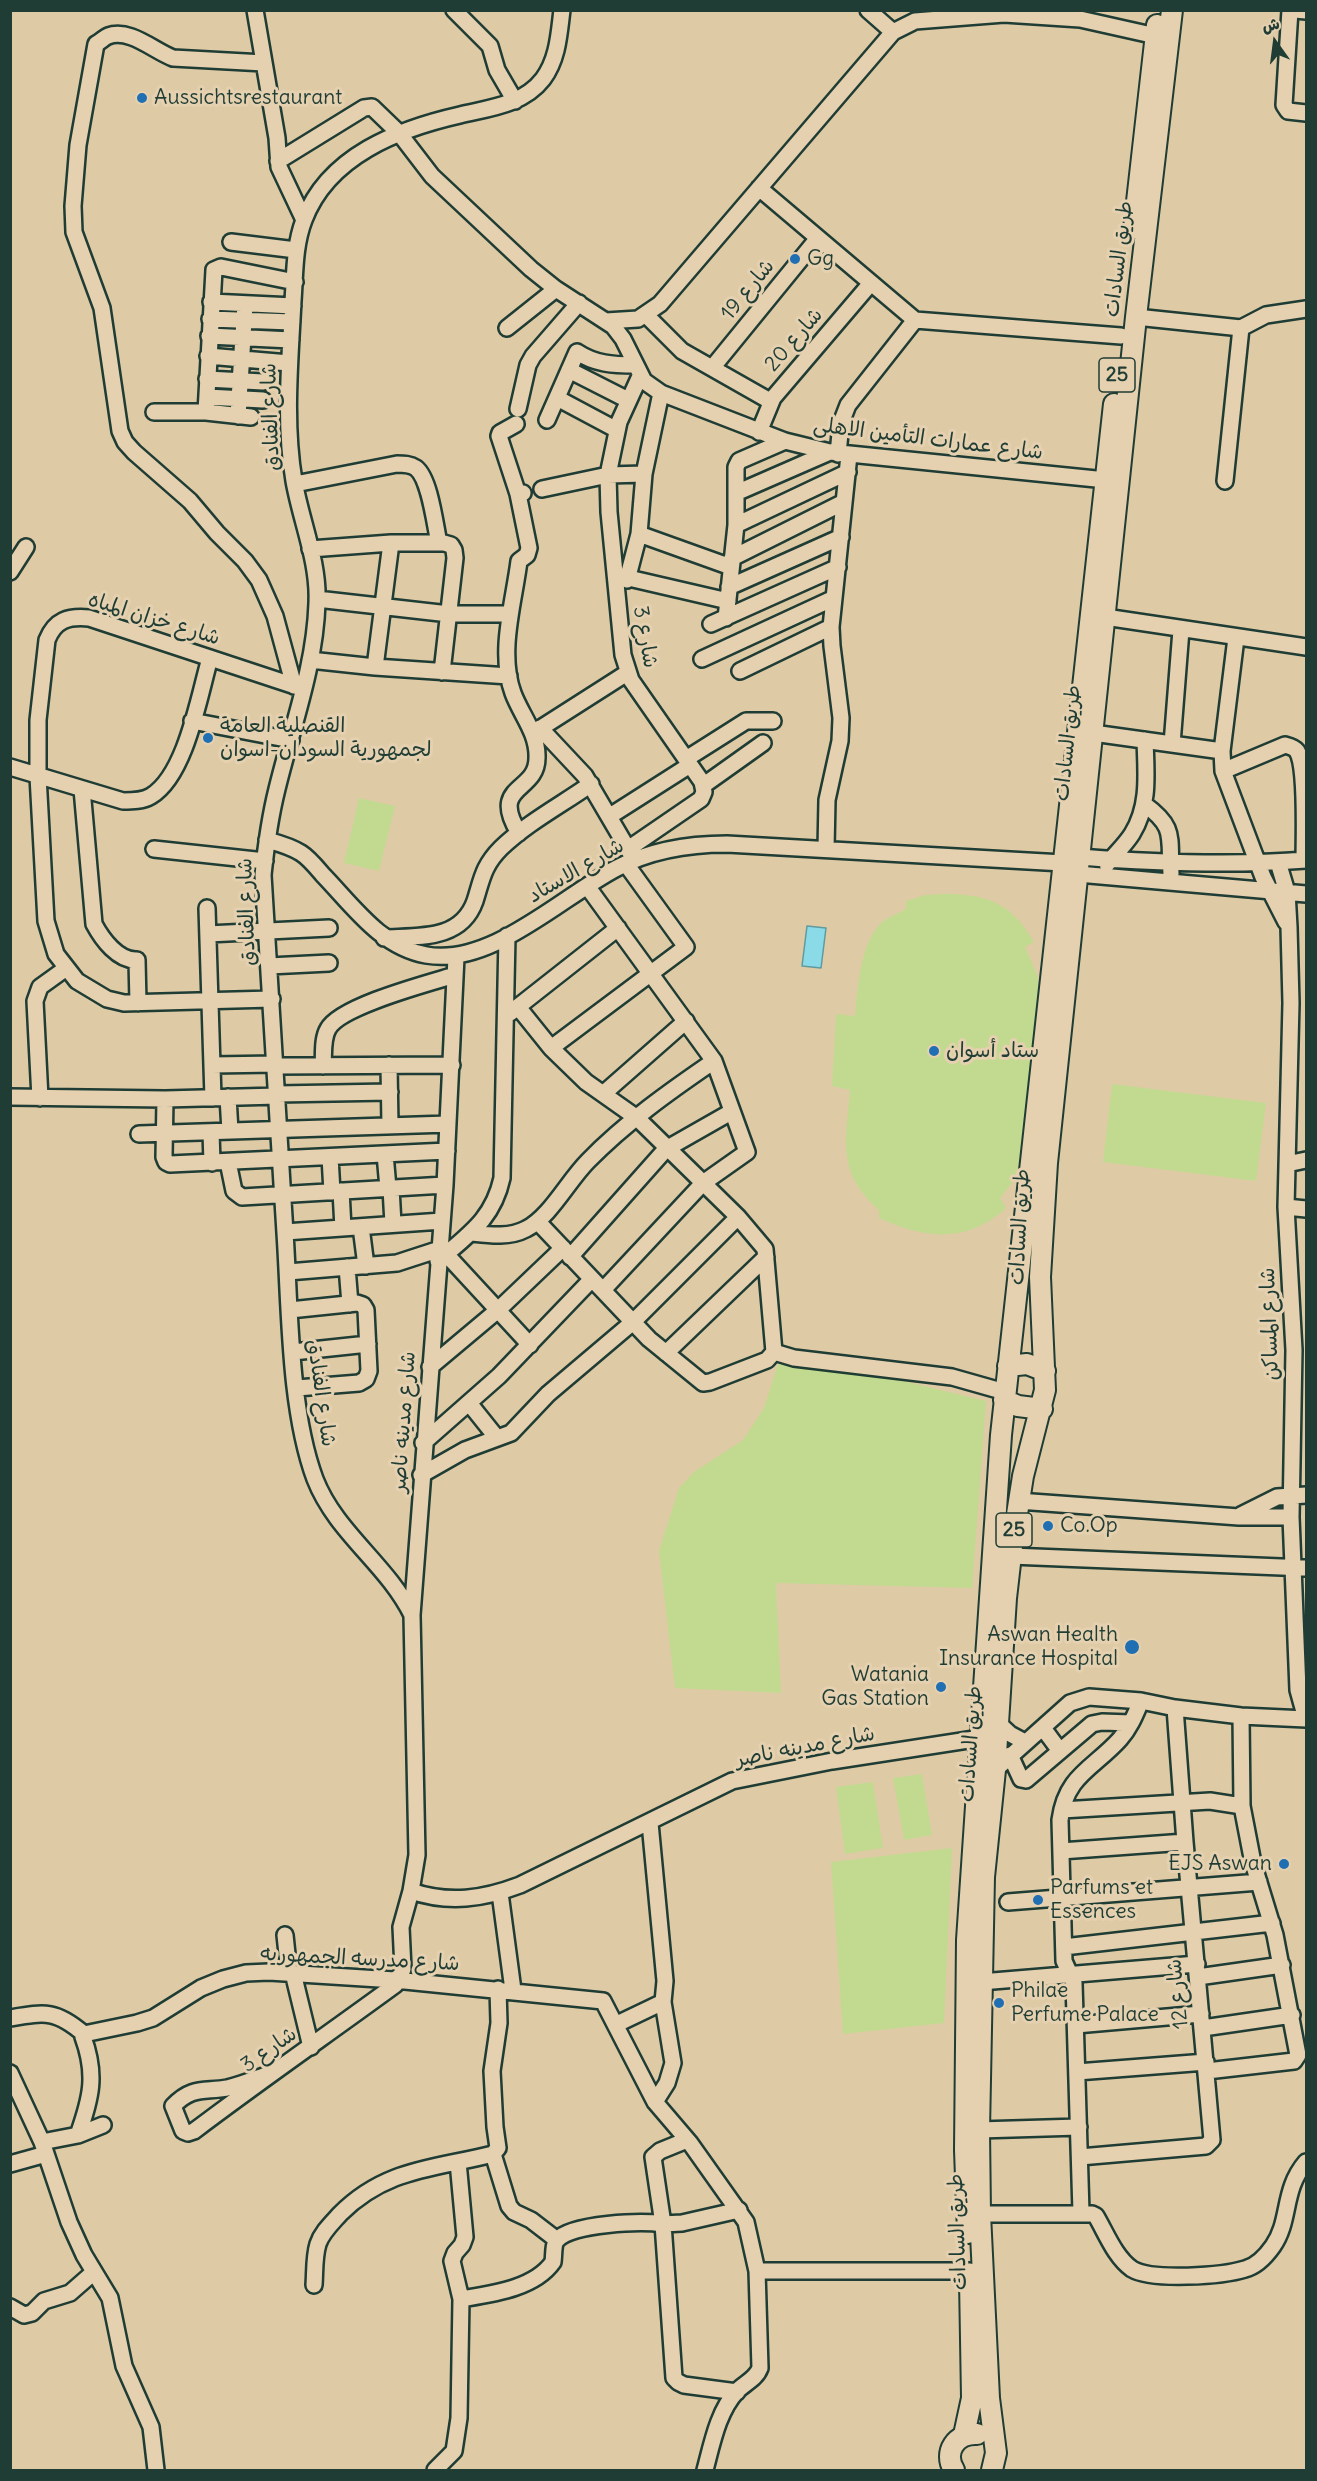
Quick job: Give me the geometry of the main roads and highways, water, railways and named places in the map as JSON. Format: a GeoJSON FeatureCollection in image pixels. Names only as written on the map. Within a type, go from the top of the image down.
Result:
{"type":"FeatureCollection","features":[{"type":"Feature","properties":{"kind":"main road","name":"طريق السادات"},"geometry":{"type":"LineString","coordinates":[[994,2463],[987,2382],[980,2214],[979,2130],[984,1877],[995,1770],[1004,1618],[1011,1556],[1018,1501],[1045,1390],[1041,1337],[1044,1197],[1136,317],[1159,10]]}},
{"type":"Feature","properties":{"kind":"main road","name":"طريق السادات"},"geometry":{"type":"LineString","coordinates":[[954,2470],[950,2460],[951,2448],[964,2435],[972,2398],[965,2150],[967,1940],[1001,1435],[1008,1366],[1079,868],[1106,480],[1121,336],[1172,10]]}},
{"type":"Feature","properties":{"kind":"main road"},"geometry":{"type":"LineString","coordinates":[[1013,1332],[1023,1342],[1033,1342],[1041,1337]]}},
{"type":"Feature","properties":{"kind":"main road"},"geometry":{"type":"LineString","coordinates":[[1008,1366],[1027,1364],[1045,1371]]}},
{"type":"Feature","properties":{"kind":"main road"},"geometry":{"type":"LineString","coordinates":[[1005,1396],[1018,1407],[1041,1409]]}},
{"type":"Feature","properties":{"kind":"main road"},"geometry":{"type":"LineString","coordinates":[[1001,1435],[1015,1430],[1025,1433],[1032,1440]]}},
{"type":"Feature","properties":{"kind":"main road"},"geometry":{"type":"LineString","coordinates":[[964,2435],[982,2435],[994,2463]]}},
{"type":"Feature","properties":{"kind":"water"},"geometry":{"type":"Polygon","coordinates":[[[807,926],[826,928],[821,968],[802,966],[807,926]]]}},
{"type":"Feature","properties":{"kind":"place","name":"Aussichtsrestaurant"},"geometry":{"type":"Point","coordinates":[142,98]}},
{"type":"Feature","properties":{"kind":"place","name":"Gg"},"geometry":{"type":"Point","coordinates":[795,259]}},
{"type":"Feature","properties":{"kind":"place","name":"القنصلية العامة لجمهورية السودان-اسوان"},"geometry":{"type":"Point","coordinates":[208,738]}},
{"type":"Feature","properties":{"kind":"place","name":"ستاد أسوان"},"geometry":{"type":"Point","coordinates":[934,1051]}},
{"type":"Feature","properties":{"kind":"place","name":"Co.Op"},"geometry":{"type":"Point","coordinates":[1048,1526]}},
{"type":"Feature","properties":{"kind":"place","name":"Aswan Health Insurance Hospital"},"geometry":{"type":"Point","coordinates":[1132,1647]}},
{"type":"Feature","properties":{"kind":"place","name":"Watania Gas Station"},"geometry":{"type":"Point","coordinates":[941,1687]}},
{"type":"Feature","properties":{"kind":"place","name":"EJS Aswan"},"geometry":{"type":"Point","coordinates":[1284,1864]}},
{"type":"Feature","properties":{"kind":"place","name":"Parfums et Essences"},"geometry":{"type":"Point","coordinates":[1038,1900]}},
{"type":"Feature","properties":{"kind":"place","name":"Philae Perfume Palace"},"geometry":{"type":"Point","coordinates":[999,2003]}}]}
